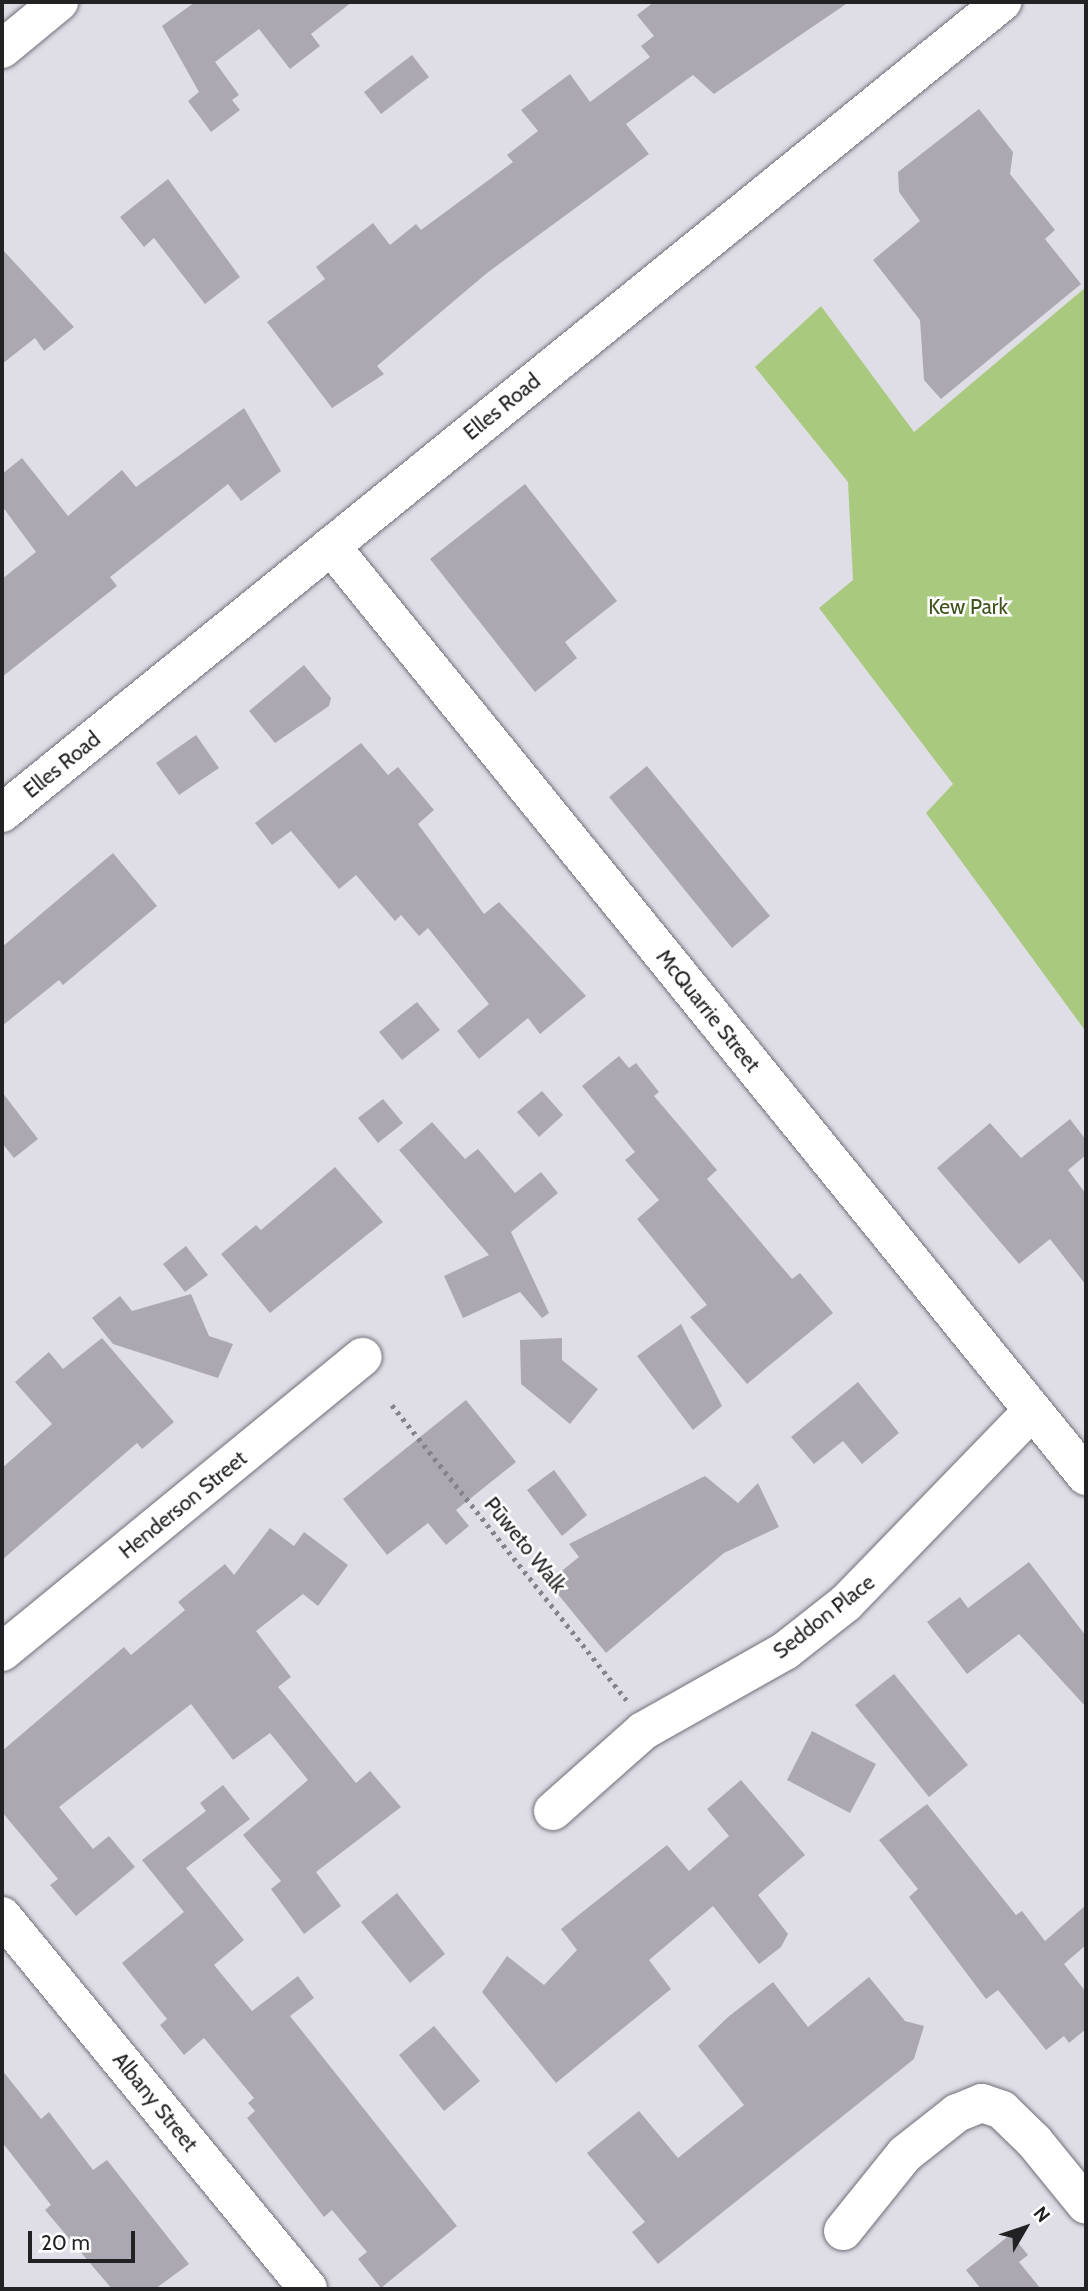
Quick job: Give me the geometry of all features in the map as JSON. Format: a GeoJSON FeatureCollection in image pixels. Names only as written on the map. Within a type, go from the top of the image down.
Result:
{"type":"FeatureCollection","features":[{"type":"Feature","properties":{"kind":"main road"},"geometry":{"type":"LineString","coordinates":[[2,49],[59,2]]}},
{"type":"Feature","properties":{"kind":"main road","name":"Elles Road"},"geometry":{"type":"LineString","coordinates":[[2,813],[1002,2]]}},
{"type":"Feature","properties":{"kind":"main road","name":"McQuarrie Street"},"geometry":{"type":"LineString","coordinates":[[331,546],[1086,1476]]}},
{"type":"Feature","properties":{"kind":"main road","name":"Henderson Street"},"geometry":{"type":"LineString","coordinates":[[2,1652],[363,1357]]}},
{"type":"Feature","properties":{"kind":"main road","name":"Seddon Place"},"geometry":{"type":"LineString","coordinates":[[553,1811],[643,1731],[785,1651],[846,1604],[1032,1411]]}},
{"type":"Feature","properties":{"kind":"main road","name":"Albany Street"},"geometry":{"type":"LineString","coordinates":[[2,1916],[308,2289]]}},
{"type":"Feature","properties":{"kind":"main road"},"geometry":{"type":"LineString","coordinates":[[843,2231],[905,2154],[957,2113],[982,2103],[1002,2110],[1034,2141],[1086,2205]]}},
{"type":"Feature","properties":{"kind":"path","name":"Pūweto Walk"},"geometry":{"type":"LineString","coordinates":[[392,1405],[632,1706]]}},
{"type":"Feature","properties":{"kind":"green space","name":"Kew Park"},"geometry":{"type":"Polygon","coordinates":[[[1086,287],[1084,1029],[926,813],[953,784],[819,608],[853,580],[848,482],[755,367],[821,306],[914,432],[1086,287]]]}},
{"type":"Feature","properties":{"kind":"building"},"geometry":{"type":"Polygon","coordinates":[[[195,2],[352,2],[311,34],[320,46],[290,69],[259,29],[215,62],[239,95],[232,100],[240,110],[211,132],[188,101],[199,92],[162,26],[195,2]]]}},
{"type":"Feature","properties":{"kind":"building"},"geometry":{"type":"Polygon","coordinates":[[[654,2],[849,2],[714,94],[693,75],[626,124],[649,154],[487,273],[377,366],[384,374],[332,408],[267,322],[325,279],[316,267],[373,223],[390,245],[416,224],[421,230],[513,162],[507,155],[538,131],[521,110],[570,74],[590,102],[650,57],[641,46],[654,36],[637,15],[654,2]]]}},
{"type":"Feature","properties":{"kind":"building"},"geometry":{"type":"Polygon","coordinates":[[[412,55],[429,77],[381,114],[364,92],[412,55]]]}},
{"type":"Feature","properties":{"kind":"building"},"geometry":{"type":"Polygon","coordinates":[[[979,109],[1013,152],[1010,174],[1055,230],[1045,239],[1081,284],[941,399],[924,380],[920,320],[873,260],[920,221],[899,192],[898,172],[979,109]]]}},
{"type":"Feature","properties":{"kind":"building"},"geometry":{"type":"Polygon","coordinates":[[[168,179],[240,277],[205,304],[154,238],[144,247],[120,217],[168,179]]]}},
{"type":"Feature","properties":{"kind":"building"},"geometry":{"type":"Polygon","coordinates":[[[2,249],[74,327],[44,351],[35,338],[2,364],[2,249]]]}},
{"type":"Feature","properties":{"kind":"building"},"geometry":{"type":"Polygon","coordinates":[[[244,408],[281,471],[241,501],[228,484],[110,577],[117,586],[2,677],[2,579],[36,552],[2,506],[2,474],[22,458],[68,516],[122,470],[136,487],[244,408]]]}},
{"type":"Feature","properties":{"kind":"building"},"geometry":{"type":"Polygon","coordinates":[[[525,484],[617,601],[565,642],[577,658],[535,692],[430,559],[525,484]]]}},
{"type":"Feature","properties":{"kind":"building"},"geometry":{"type":"Polygon","coordinates":[[[304,665],[331,698],[329,706],[275,743],[249,711],[304,665]]]}},
{"type":"Feature","properties":{"kind":"building"},"geometry":{"type":"Polygon","coordinates":[[[196,735],[219,768],[179,795],[156,763],[196,735]]]}},
{"type":"Feature","properties":{"kind":"building"},"geometry":{"type":"Polygon","coordinates":[[[361,743],[388,775],[398,767],[434,810],[418,824],[484,914],[499,902],[586,996],[540,1034],[528,1018],[479,1059],[457,1031],[489,1004],[428,928],[419,936],[401,915],[395,921],[356,875],[339,889],[291,831],[272,845],[255,823],[361,743]]]}},
{"type":"Feature","properties":{"kind":"building"},"geometry":{"type":"Polygon","coordinates":[[[647,766],[770,916],[732,948],[609,797],[647,766]]]}},
{"type":"Feature","properties":{"kind":"building"},"geometry":{"type":"Polygon","coordinates":[[[113,853],[157,906],[63,985],[59,980],[2,1026],[2,947],[113,853]]]}},
{"type":"Feature","properties":{"kind":"building"},"geometry":{"type":"Polygon","coordinates":[[[417,1002],[440,1030],[402,1060],[379,1032],[417,1002]]]}},
{"type":"Feature","properties":{"kind":"building"},"geometry":{"type":"Polygon","coordinates":[[[619,1056],[629,1068],[636,1063],[659,1092],[654,1096],[717,1170],[707,1179],[792,1279],[800,1273],[833,1313],[747,1384],[690,1317],[707,1305],[637,1219],[659,1200],[625,1160],[635,1152],[582,1086],[619,1056]]]}},
{"type":"Feature","properties":{"kind":"building"},"geometry":{"type":"Polygon","coordinates":[[[542,1091],[563,1115],[539,1137],[517,1112],[542,1091]]]}},
{"type":"Feature","properties":{"kind":"building"},"geometry":{"type":"Polygon","coordinates":[[[2,1092],[38,1139],[14,1158],[2,1143],[2,1092]]]}},
{"type":"Feature","properties":{"kind":"building"},"geometry":{"type":"Polygon","coordinates":[[[383,1099],[403,1123],[378,1143],[358,1118],[383,1099]]]}},
{"type":"Feature","properties":{"kind":"building"},"geometry":{"type":"Polygon","coordinates":[[[1070,1119],[1086,1140],[1086,1155],[1068,1170],[1086,1194],[1086,1285],[1050,1239],[1019,1264],[937,1168],[990,1123],[1021,1158],[1070,1119]]]}},
{"type":"Feature","properties":{"kind":"building"},"geometry":{"type":"Polygon","coordinates":[[[432,1122],[465,1159],[478,1149],[515,1193],[541,1172],[558,1193],[511,1232],[549,1313],[542,1318],[520,1292],[463,1318],[444,1276],[489,1255],[399,1150],[432,1122]]]}},
{"type":"Feature","properties":{"kind":"building"},"geometry":{"type":"Polygon","coordinates":[[[335,1167],[383,1222],[270,1313],[221,1254],[256,1225],[261,1230],[335,1167]]]}},
{"type":"Feature","properties":{"kind":"building"},"geometry":{"type":"Polygon","coordinates":[[[186,1246],[208,1275],[185,1292],[163,1264],[186,1246]]]}},
{"type":"Feature","properties":{"kind":"building"},"geometry":{"type":"Polygon","coordinates":[[[191,1294],[209,1336],[233,1344],[218,1378],[113,1344],[92,1318],[120,1296],[132,1311],[191,1294]]]}},
{"type":"Feature","properties":{"kind":"building"},"geometry":{"type":"Polygon","coordinates":[[[681,1324],[722,1406],[693,1430],[637,1356],[681,1324]]]}},
{"type":"Feature","properties":{"kind":"building"},"geometry":{"type":"Polygon","coordinates":[[[102,1338],[174,1422],[142,1449],[137,1443],[2,1560],[2,1468],[52,1424],[15,1382],[49,1352],[63,1369],[102,1338]]]}},
{"type":"Feature","properties":{"kind":"building"},"geometry":{"type":"Polygon","coordinates":[[[562,1338],[562,1360],[598,1389],[570,1424],[521,1384],[520,1340],[562,1338]]]}},
{"type":"Feature","properties":{"kind":"building"},"geometry":{"type":"Polygon","coordinates":[[[858,1382],[899,1433],[862,1464],[843,1441],[814,1464],[791,1437],[858,1382]]]}},
{"type":"Feature","properties":{"kind":"building"},"geometry":{"type":"Polygon","coordinates":[[[466,1400],[516,1462],[456,1510],[469,1526],[446,1545],[428,1523],[387,1555],[343,1499],[466,1400]]]}},
{"type":"Feature","properties":{"kind":"building"},"geometry":{"type":"Polygon","coordinates":[[[554,1470],[587,1515],[562,1536],[527,1490],[554,1470]]]}},
{"type":"Feature","properties":{"kind":"building"},"geometry":{"type":"Polygon","coordinates":[[[705,1476],[738,1503],[758,1483],[779,1527],[724,1553],[606,1653],[548,1582],[579,1557],[569,1544],[705,1476]]]}},
{"type":"Feature","properties":{"kind":"building"},"geometry":{"type":"Polygon","coordinates":[[[270,1528],[294,1546],[304,1532],[348,1565],[318,1606],[303,1594],[256,1631],[291,1677],[278,1687],[356,1783],[370,1771],[401,1807],[316,1872],[341,1906],[304,1934],[271,1889],[281,1881],[243,1835],[308,1780],[270,1733],[233,1760],[191,1704],[59,1807],[93,1849],[109,1836],[135,1867],[76,1916],[50,1885],[58,1879],[2,1812],[2,1751],[124,1647],[131,1655],[185,1610],[178,1602],[225,1564],[234,1575],[270,1528]]]}},
{"type":"Feature","properties":{"kind":"building"},"geometry":{"type":"Polygon","coordinates":[[[1029,1562],[1086,1636],[1086,1707],[1019,1634],[967,1674],[927,1622],[960,1597],[968,1608],[1029,1562]]]}},
{"type":"Feature","properties":{"kind":"building"},"geometry":{"type":"Polygon","coordinates":[[[894,1674],[968,1765],[929,1797],[855,1705],[894,1674]]]}},
{"type":"Feature","properties":{"kind":"building"},"geometry":{"type":"Polygon","coordinates":[[[812,1731],[876,1764],[850,1813],[787,1780],[812,1731]]]}},
{"type":"Feature","properties":{"kind":"building"},"geometry":{"type":"Polygon","coordinates":[[[741,1780],[805,1855],[758,1895],[788,1934],[781,1947],[759,1964],[713,1906],[649,1960],[671,1989],[556,2083],[482,1992],[507,1956],[544,1985],[577,1950],[561,1929],[667,1845],[689,1871],[729,1836],[707,1809],[741,1780]]]}},
{"type":"Feature","properties":{"kind":"building"},"geometry":{"type":"Polygon","coordinates":[[[223,1785],[250,1819],[186,1868],[244,1940],[214,1965],[252,2011],[298,1976],[314,1998],[290,2016],[457,2226],[381,2288],[358,2259],[367,2252],[332,2210],[324,2217],[247,2118],[255,2111],[248,2103],[254,2098],[204,2038],[184,2055],[160,2025],[167,2019],[122,1963],[184,1912],[142,1860],[206,1811],[200,1803],[223,1785]]]}},
{"type":"Feature","properties":{"kind":"building"},"geometry":{"type":"Polygon","coordinates":[[[927,1804],[1016,1915],[1022,1911],[1045,1941],[1086,1905],[1086,1945],[1064,1964],[1086,1992],[1086,2029],[1069,2043],[1064,2036],[1046,2050],[998,1990],[986,1999],[909,1897],[918,1889],[879,1840],[927,1804]]]}},
{"type":"Feature","properties":{"kind":"building"},"geometry":{"type":"Polygon","coordinates":[[[397,1893],[445,1954],[410,1983],[361,1922],[397,1893]]]}},
{"type":"Feature","properties":{"kind":"building"},"geometry":{"type":"Polygon","coordinates":[[[869,1977],[905,2021],[924,2026],[914,2059],[658,2264],[632,2232],[645,2222],[587,2153],[639,2111],[678,2158],[744,2105],[698,2046],[728,2017],[773,1982],[808,2027],[869,1977]]]}},
{"type":"Feature","properties":{"kind":"building"},"geometry":{"type":"Polygon","coordinates":[[[434,2026],[480,2081],[444,2111],[399,2055],[434,2026]]]}},
{"type":"Feature","properties":{"kind":"building"},"geometry":{"type":"Polygon","coordinates":[[[2,2070],[41,2119],[49,2112],[93,2170],[107,2160],[189,2264],[155,2289],[112,2289],[45,2210],[51,2205],[2,2142],[2,2070]]]}},
{"type":"Feature","properties":{"kind":"building"},"geometry":{"type":"Polygon","coordinates":[[[1011,2234],[1028,2255],[1019,2262],[1041,2289],[981,2289],[966,2270],[1011,2234]]]}}]}
